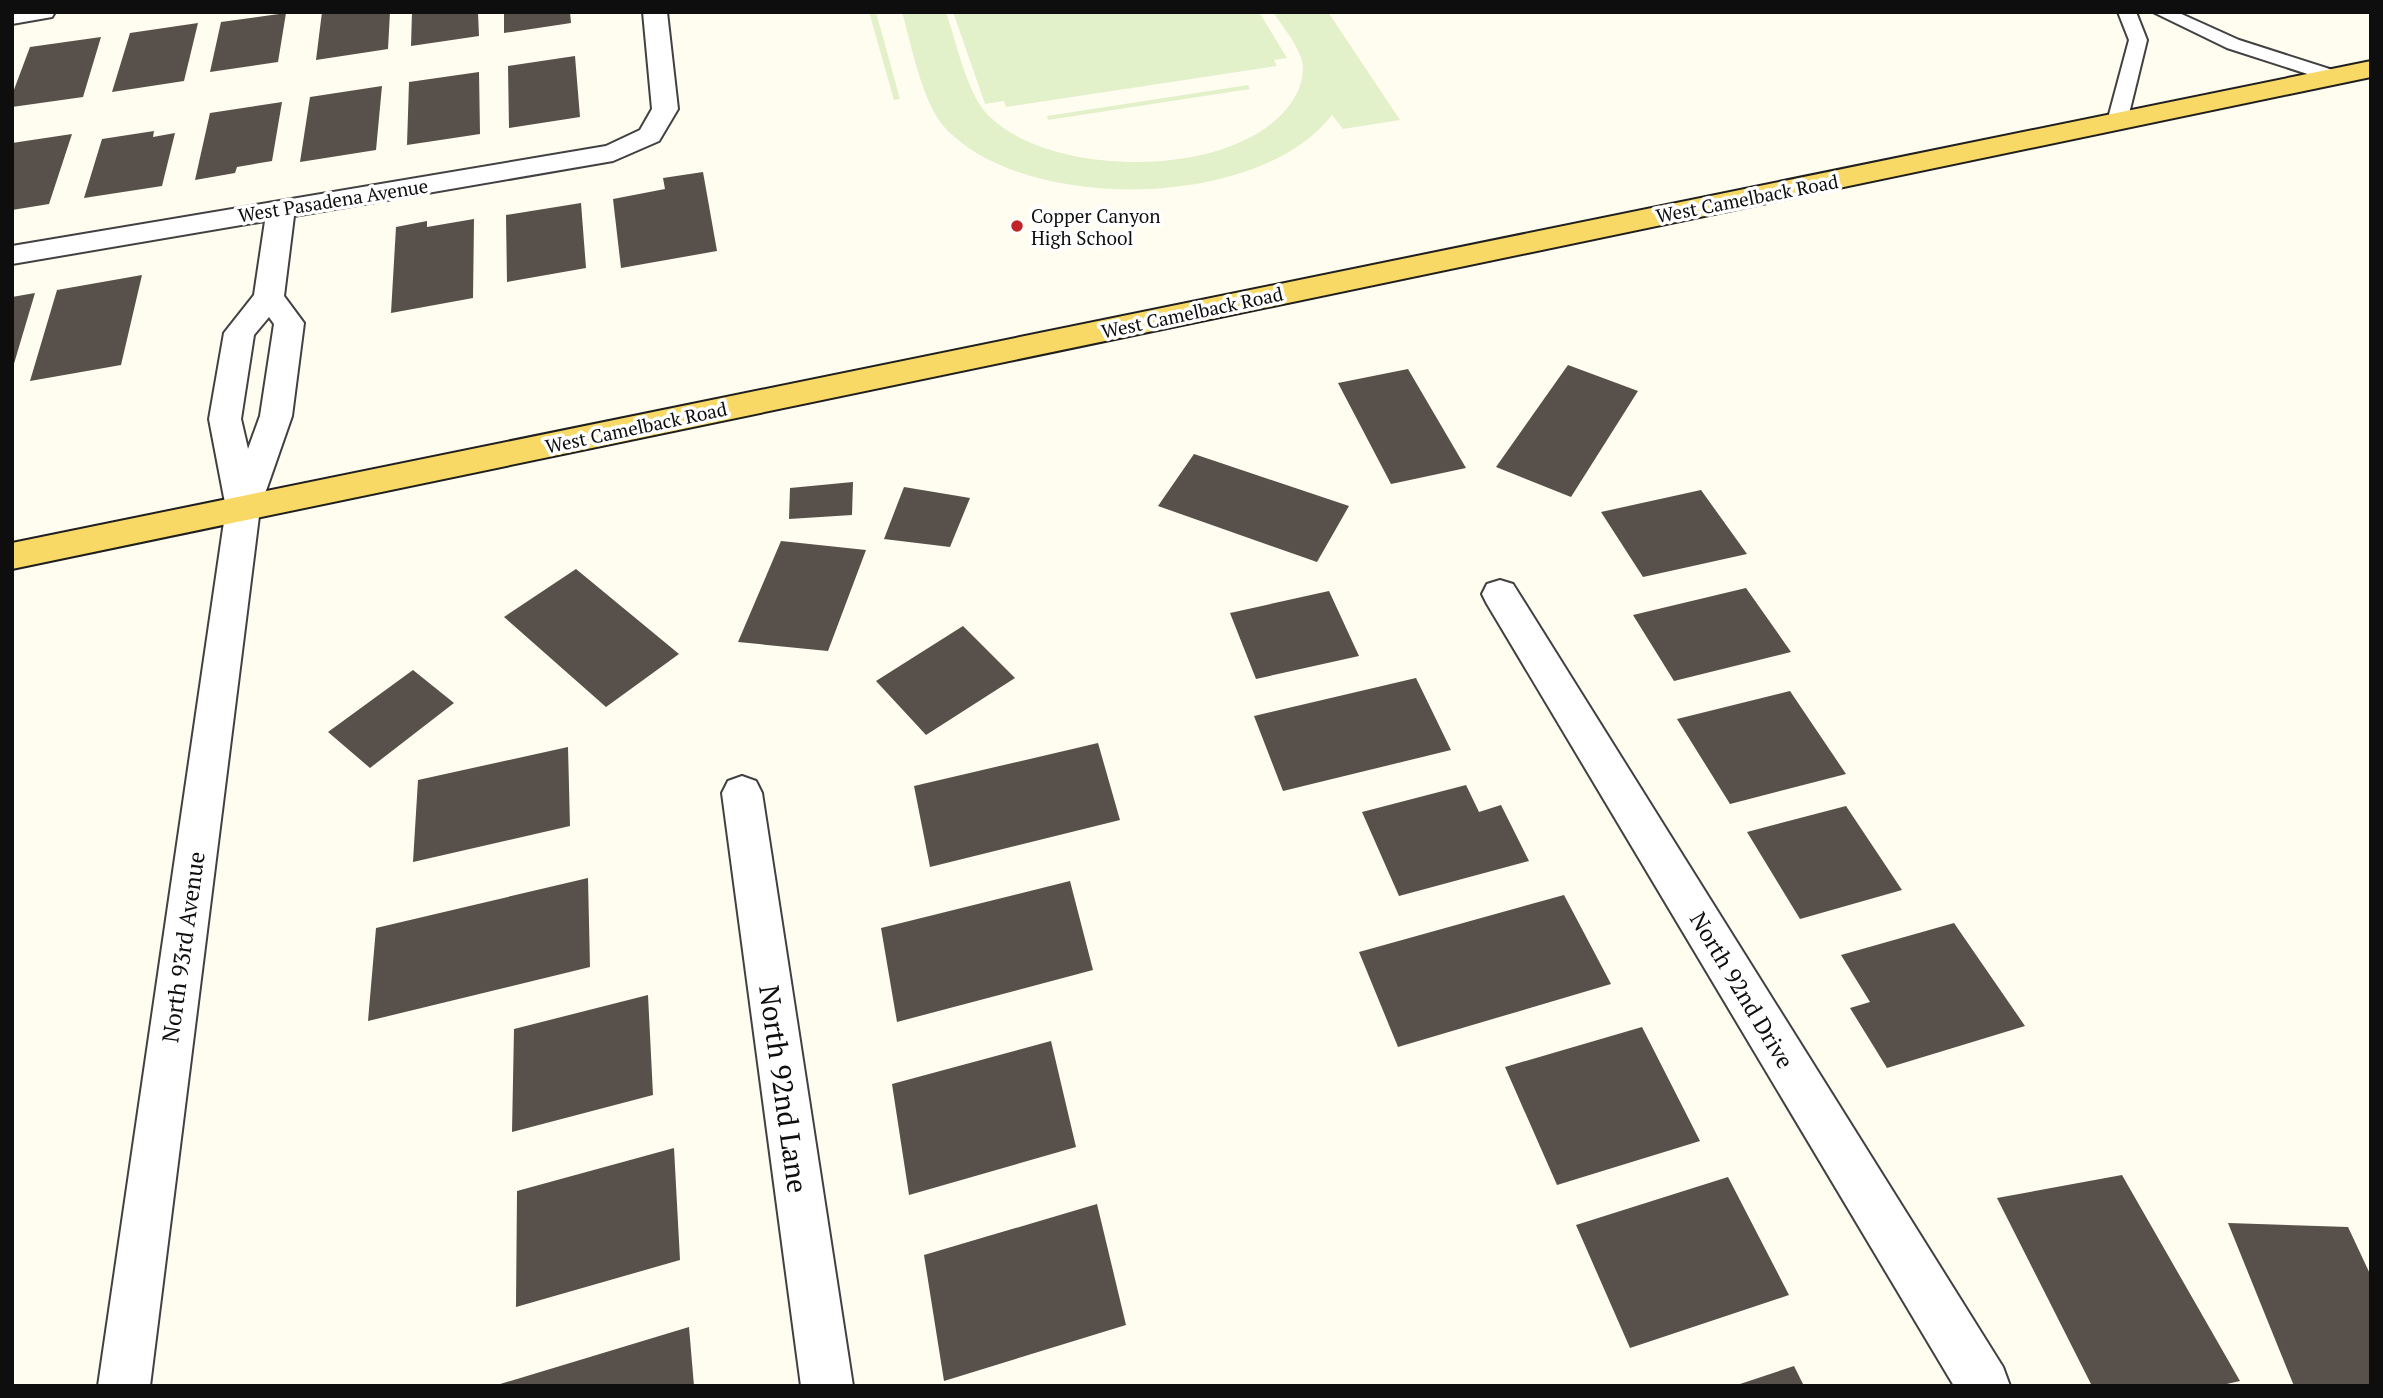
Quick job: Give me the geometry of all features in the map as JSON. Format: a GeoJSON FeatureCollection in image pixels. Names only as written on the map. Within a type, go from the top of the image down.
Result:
{"type":"FeatureCollection","features":[{"type":"Feature","properties":{"kind":"main road","name":"West Camelback Road"},"geometry":{"type":"LineString","coordinates":[[12,555],[2371,69]]}},
{"type":"Feature","properties":{"kind":"street"},"geometry":{"type":"LineString","coordinates":[[12,16],[43,12]]}},
{"type":"Feature","properties":{"kind":"street","name":"West Pasadena Avenue"},"geometry":{"type":"LineString","coordinates":[[12,255],[613,153],[650,135],[665,109],[655,12]]}},
{"type":"Feature","properties":{"kind":"street"},"geometry":{"type":"LineString","coordinates":[[269,297],[281,208]]}},
{"type":"Feature","properties":{"kind":"street","name":"North 93rd Avenue"},"geometry":{"type":"LineString","coordinates":[[124,1386],[243,508],[276,416],[289,323],[269,297],[239,332],[225,419],[243,508]]}},
{"type":"Feature","properties":{"kind":"street","name":"North 92nd Drive"},"geometry":{"type":"LineString","coordinates":[[1500,594],[1984,1386]]}},
{"type":"Feature","properties":{"kind":"street","name":"North 92nd Lane"},"geometry":{"type":"LineString","coordinates":[[742,793],[827,1386]]}},
{"type":"Feature","properties":{"kind":"lane"},"geometry":{"type":"LineString","coordinates":[[2117,122],[2138,40],[2127,12]]}},
{"type":"Feature","properties":{"kind":"lane"},"geometry":{"type":"LineString","coordinates":[[2162,12],[2233,44],[2336,76]]}},
{"type":"Feature","properties":{"kind":"green space"},"geometry":{"type":"Polygon","coordinates":[[[869,12],[876,12],[900,99],[894,100],[869,12]]]}},
{"type":"Feature","properties":{"kind":"green space"},"geometry":{"type":"Polygon","coordinates":[[[902,12],[946,12],[968,81],[981,106],[988,115],[1017,136],[1054,151],[1097,160],[1143,162],[1188,158],[1230,146],[1265,128],[1291,103],[1303,70],[1296,46],[1273,12],[1328,12],[1400,120],[1343,129],[1332,115],[1298,146],[1253,169],[1200,183],[1143,189],[1086,187],[1032,176],[984,157],[947,130],[938,119],[924,90],[902,12]]]}},
{"type":"Feature","properties":{"kind":"green space"},"geometry":{"type":"Polygon","coordinates":[[[953,12],[1259,12],[1287,58],[1274,60],[1277,66],[1006,107],[1004,101],[985,104],[953,12]]]}},
{"type":"Feature","properties":{"kind":"green space"},"geometry":{"type":"Polygon","coordinates":[[[1248,85],[1250,89],[1048,120],[1047,116],[1248,85]]]}},
{"type":"Feature","properties":{"kind":"building"},"geometry":{"type":"Polygon","coordinates":[[[322,12],[390,12],[388,49],[316,60],[322,12]]]}},
{"type":"Feature","properties":{"kind":"building"},"geometry":{"type":"Polygon","coordinates":[[[412,12],[478,12],[479,36],[411,46],[412,12]]]}},
{"type":"Feature","properties":{"kind":"building"},"geometry":{"type":"Polygon","coordinates":[[[504,12],[570,12],[571,23],[504,33],[504,12]]]}},
{"type":"Feature","properties":{"kind":"building"},"geometry":{"type":"Polygon","coordinates":[[[286,13],[278,62],[210,72],[221,22],[286,13]]]}},
{"type":"Feature","properties":{"kind":"building"},"geometry":{"type":"Polygon","coordinates":[[[198,23],[184,81],[112,92],[130,33],[198,23]]]}},
{"type":"Feature","properties":{"kind":"building"},"geometry":{"type":"Polygon","coordinates":[[[101,37],[83,97],[12,107],[12,95],[30,47],[101,37]]]}},
{"type":"Feature","properties":{"kind":"building"},"geometry":{"type":"Polygon","coordinates":[[[575,56],[580,117],[509,128],[508,66],[575,56]]]}},
{"type":"Feature","properties":{"kind":"building"},"geometry":{"type":"Polygon","coordinates":[[[479,72],[480,134],[407,145],[409,82],[479,72]]]}},
{"type":"Feature","properties":{"kind":"building"},"geometry":{"type":"Polygon","coordinates":[[[382,86],[376,150],[300,162],[310,97],[382,86]]]}},
{"type":"Feature","properties":{"kind":"building"},"geometry":{"type":"Polygon","coordinates":[[[282,102],[272,161],[237,167],[235,173],[195,180],[210,113],[282,102]]]}},
{"type":"Feature","properties":{"kind":"building"},"geometry":{"type":"Polygon","coordinates":[[[154,131],[153,137],[175,133],[162,186],[84,198],[102,139],[154,131]]]}},
{"type":"Feature","properties":{"kind":"building"},"geometry":{"type":"Polygon","coordinates":[[[72,134],[49,204],[12,210],[12,143],[72,134]]]}},
{"type":"Feature","properties":{"kind":"building"},"geometry":{"type":"Polygon","coordinates":[[[703,172],[717,251],[621,268],[613,199],[665,189],[663,178],[703,172]]]}},
{"type":"Feature","properties":{"kind":"building"},"geometry":{"type":"Polygon","coordinates":[[[581,203],[586,268],[507,282],[506,215],[581,203]]]}},
{"type":"Feature","properties":{"kind":"building"},"geometry":{"type":"Polygon","coordinates":[[[474,219],[473,298],[391,313],[396,227],[427,221],[427,227],[474,219]]]}},
{"type":"Feature","properties":{"kind":"building"},"geometry":{"type":"Polygon","coordinates":[[[142,275],[121,365],[30,381],[57,290],[142,275]]]}},
{"type":"Feature","properties":{"kind":"building"},"geometry":{"type":"Polygon","coordinates":[[[35,293],[13,367],[12,367],[12,297],[35,293]]]}},
{"type":"Feature","properties":{"kind":"building"},"geometry":{"type":"Polygon","coordinates":[[[1568,365],[1638,391],[1571,497],[1496,467],[1568,365]]]}},
{"type":"Feature","properties":{"kind":"building"},"geometry":{"type":"Polygon","coordinates":[[[1408,369],[1466,468],[1391,484],[1338,383],[1408,369]]]}},
{"type":"Feature","properties":{"kind":"building"},"geometry":{"type":"Polygon","coordinates":[[[1194,454],[1349,506],[1317,562],[1158,506],[1194,454]]]}},
{"type":"Feature","properties":{"kind":"building"},"geometry":{"type":"Polygon","coordinates":[[[853,482],[852,515],[789,519],[790,488],[853,482]]]}},
{"type":"Feature","properties":{"kind":"building"},"geometry":{"type":"Polygon","coordinates":[[[904,487],[970,498],[950,547],[884,539],[904,487]]]}},
{"type":"Feature","properties":{"kind":"building"},"geometry":{"type":"Polygon","coordinates":[[[1701,490],[1747,554],[1643,577],[1601,512],[1701,490]]]}},
{"type":"Feature","properties":{"kind":"building"},"geometry":{"type":"Polygon","coordinates":[[[781,541],[866,550],[828,651],[738,642],[781,541]]]}},
{"type":"Feature","properties":{"kind":"building"},"geometry":{"type":"Polygon","coordinates":[[[576,569],[679,654],[606,707],[504,617],[576,569]]]}},
{"type":"Feature","properties":{"kind":"building"},"geometry":{"type":"Polygon","coordinates":[[[1746,588],[1791,652],[1674,681],[1633,615],[1746,588]]]}},
{"type":"Feature","properties":{"kind":"building"},"geometry":{"type":"Polygon","coordinates":[[[1329,591],[1359,656],[1256,679],[1230,613],[1329,591]]]}},
{"type":"Feature","properties":{"kind":"building"},"geometry":{"type":"Polygon","coordinates":[[[963,626],[1015,678],[926,735],[876,681],[963,626]]]}},
{"type":"Feature","properties":{"kind":"building"},"geometry":{"type":"Polygon","coordinates":[[[413,670],[454,703],[370,768],[328,732],[413,670]]]}},
{"type":"Feature","properties":{"kind":"building"},"geometry":{"type":"Polygon","coordinates":[[[1416,678],[1451,750],[1283,791],[1254,716],[1416,678]]]}},
{"type":"Feature","properties":{"kind":"building"},"geometry":{"type":"Polygon","coordinates":[[[1790,691],[1846,774],[1730,804],[1677,719],[1790,691]]]}},
{"type":"Feature","properties":{"kind":"building"},"geometry":{"type":"Polygon","coordinates":[[[1098,743],[1120,820],[930,867],[914,786],[1098,743]]]}},
{"type":"Feature","properties":{"kind":"building"},"geometry":{"type":"Polygon","coordinates":[[[568,747],[570,826],[413,862],[418,780],[568,747]]]}},
{"type":"Feature","properties":{"kind":"building"},"geometry":{"type":"Polygon","coordinates":[[[1466,785],[1479,812],[1501,805],[1529,861],[1399,896],[1362,812],[1466,785]]]}},
{"type":"Feature","properties":{"kind":"building"},"geometry":{"type":"Polygon","coordinates":[[[1846,806],[1902,890],[1800,919],[1747,832],[1846,806]]]}},
{"type":"Feature","properties":{"kind":"building"},"geometry":{"type":"Polygon","coordinates":[[[588,878],[590,967],[368,1021],[376,928],[588,878]]]}},
{"type":"Feature","properties":{"kind":"building"},"geometry":{"type":"Polygon","coordinates":[[[1070,881],[1093,970],[897,1022],[881,928],[1070,881]]]}},
{"type":"Feature","properties":{"kind":"building"},"geometry":{"type":"Polygon","coordinates":[[[1564,895],[1611,984],[1398,1047],[1359,952],[1564,895]]]}},
{"type":"Feature","properties":{"kind":"building"},"geometry":{"type":"Polygon","coordinates":[[[1954,923],[2025,1026],[1887,1068],[1850,1008],[1870,1002],[1841,955],[1954,923]]]}},
{"type":"Feature","properties":{"kind":"building"},"geometry":{"type":"Polygon","coordinates":[[[648,995],[653,1095],[512,1132],[514,1029],[648,995]]]}},
{"type":"Feature","properties":{"kind":"building"},"geometry":{"type":"Polygon","coordinates":[[[1642,1027],[1700,1141],[1557,1185],[1505,1067],[1642,1027]]]}},
{"type":"Feature","properties":{"kind":"building"},"geometry":{"type":"Polygon","coordinates":[[[1051,1041],[1076,1147],[909,1195],[892,1084],[1051,1041]]]}},
{"type":"Feature","properties":{"kind":"building"},"geometry":{"type":"Polygon","coordinates":[[[674,1148],[680,1260],[516,1307],[517,1191],[674,1148]]]}},
{"type":"Feature","properties":{"kind":"building"},"geometry":{"type":"Polygon","coordinates":[[[2122,1175],[2240,1381],[2218,1386],[2092,1386],[1997,1198],[2122,1175]]]}},
{"type":"Feature","properties":{"kind":"building"},"geometry":{"type":"Polygon","coordinates":[[[1728,1177],[1789,1295],[1630,1348],[1576,1225],[1728,1177]]]}},
{"type":"Feature","properties":{"kind":"building"},"geometry":{"type":"Polygon","coordinates":[[[1097,1204],[1126,1325],[944,1381],[924,1255],[1097,1204]]]}},
{"type":"Feature","properties":{"kind":"building"},"geometry":{"type":"Polygon","coordinates":[[[2228,1223],[2348,1227],[2371,1276],[2371,1386],[2294,1386],[2228,1223]]]}},
{"type":"Feature","properties":{"kind":"building"},"geometry":{"type":"Polygon","coordinates":[[[689,1327],[694,1386],[497,1386],[497,1385],[689,1327]]]}},
{"type":"Feature","properties":{"kind":"building"},"geometry":{"type":"Polygon","coordinates":[[[1794,1366],[1804,1386],[1737,1386],[1737,1385],[1794,1366]]]}},
{"type":"Feature","properties":{"kind":"place","name":"Copper Canyon High School"},"geometry":{"type":"Point","coordinates":[1017,226]}}]}
